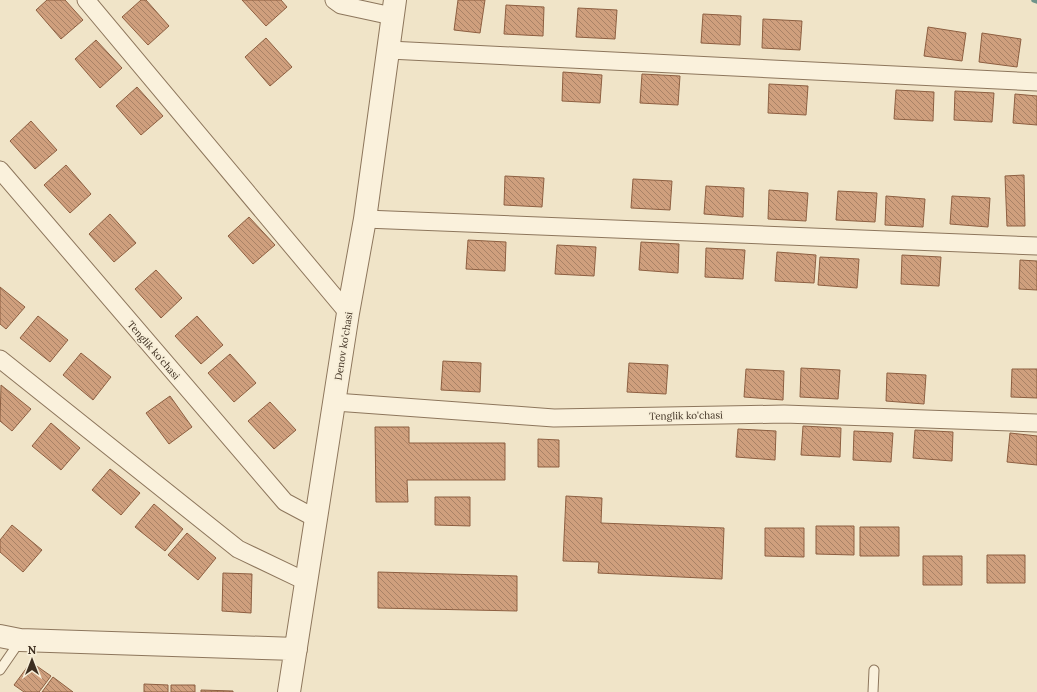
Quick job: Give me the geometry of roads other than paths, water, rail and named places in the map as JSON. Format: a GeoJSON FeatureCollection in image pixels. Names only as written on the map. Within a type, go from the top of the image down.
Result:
{"type":"FeatureCollection","features":[{"type":"Feature","properties":{"kind":"street"},"geometry":{"type":"LineString","coordinates":[[86,0],[348,313]]}},
{"type":"Feature","properties":{"kind":"street"},"geometry":{"type":"LineString","coordinates":[[334,0],[341,5],[394,8]]}},
{"type":"Feature","properties":{"kind":"street","name":"Denov ko'chasi"},"geometry":{"type":"LineString","coordinates":[[289,692],[348,313],[365,219],[394,8]]}},
{"type":"Feature","properties":{"kind":"street"},"geometry":{"type":"LineString","coordinates":[[389,50],[1037,82]]}},
{"type":"Feature","properties":{"kind":"street","name":"Tenglik ko'chasi"},"geometry":{"type":"LineString","coordinates":[[0,170],[285,502],[317,519]]}},
{"type":"Feature","properties":{"kind":"street"},"geometry":{"type":"LineString","coordinates":[[365,219],[1037,246]]}},
{"type":"Feature","properties":{"kind":"street"},"geometry":{"type":"LineString","coordinates":[[0,359],[238,549],[307,582]]}},
{"type":"Feature","properties":{"kind":"street","name":"Tenglik ko'chasi"},"geometry":{"type":"LineString","coordinates":[[335,402],[554,418],[784,414],[1037,423]]}},
{"type":"Feature","properties":{"kind":"street"},"geometry":{"type":"LineString","coordinates":[[10,638],[296,650]]}},
{"type":"Feature","properties":{"kind":"lane"},"geometry":{"type":"LineString","coordinates":[[0,670],[10,638]]}},
{"type":"Feature","properties":{"kind":"lane"},"geometry":{"type":"LineString","coordinates":[[873,692],[874,670]]}}]}
